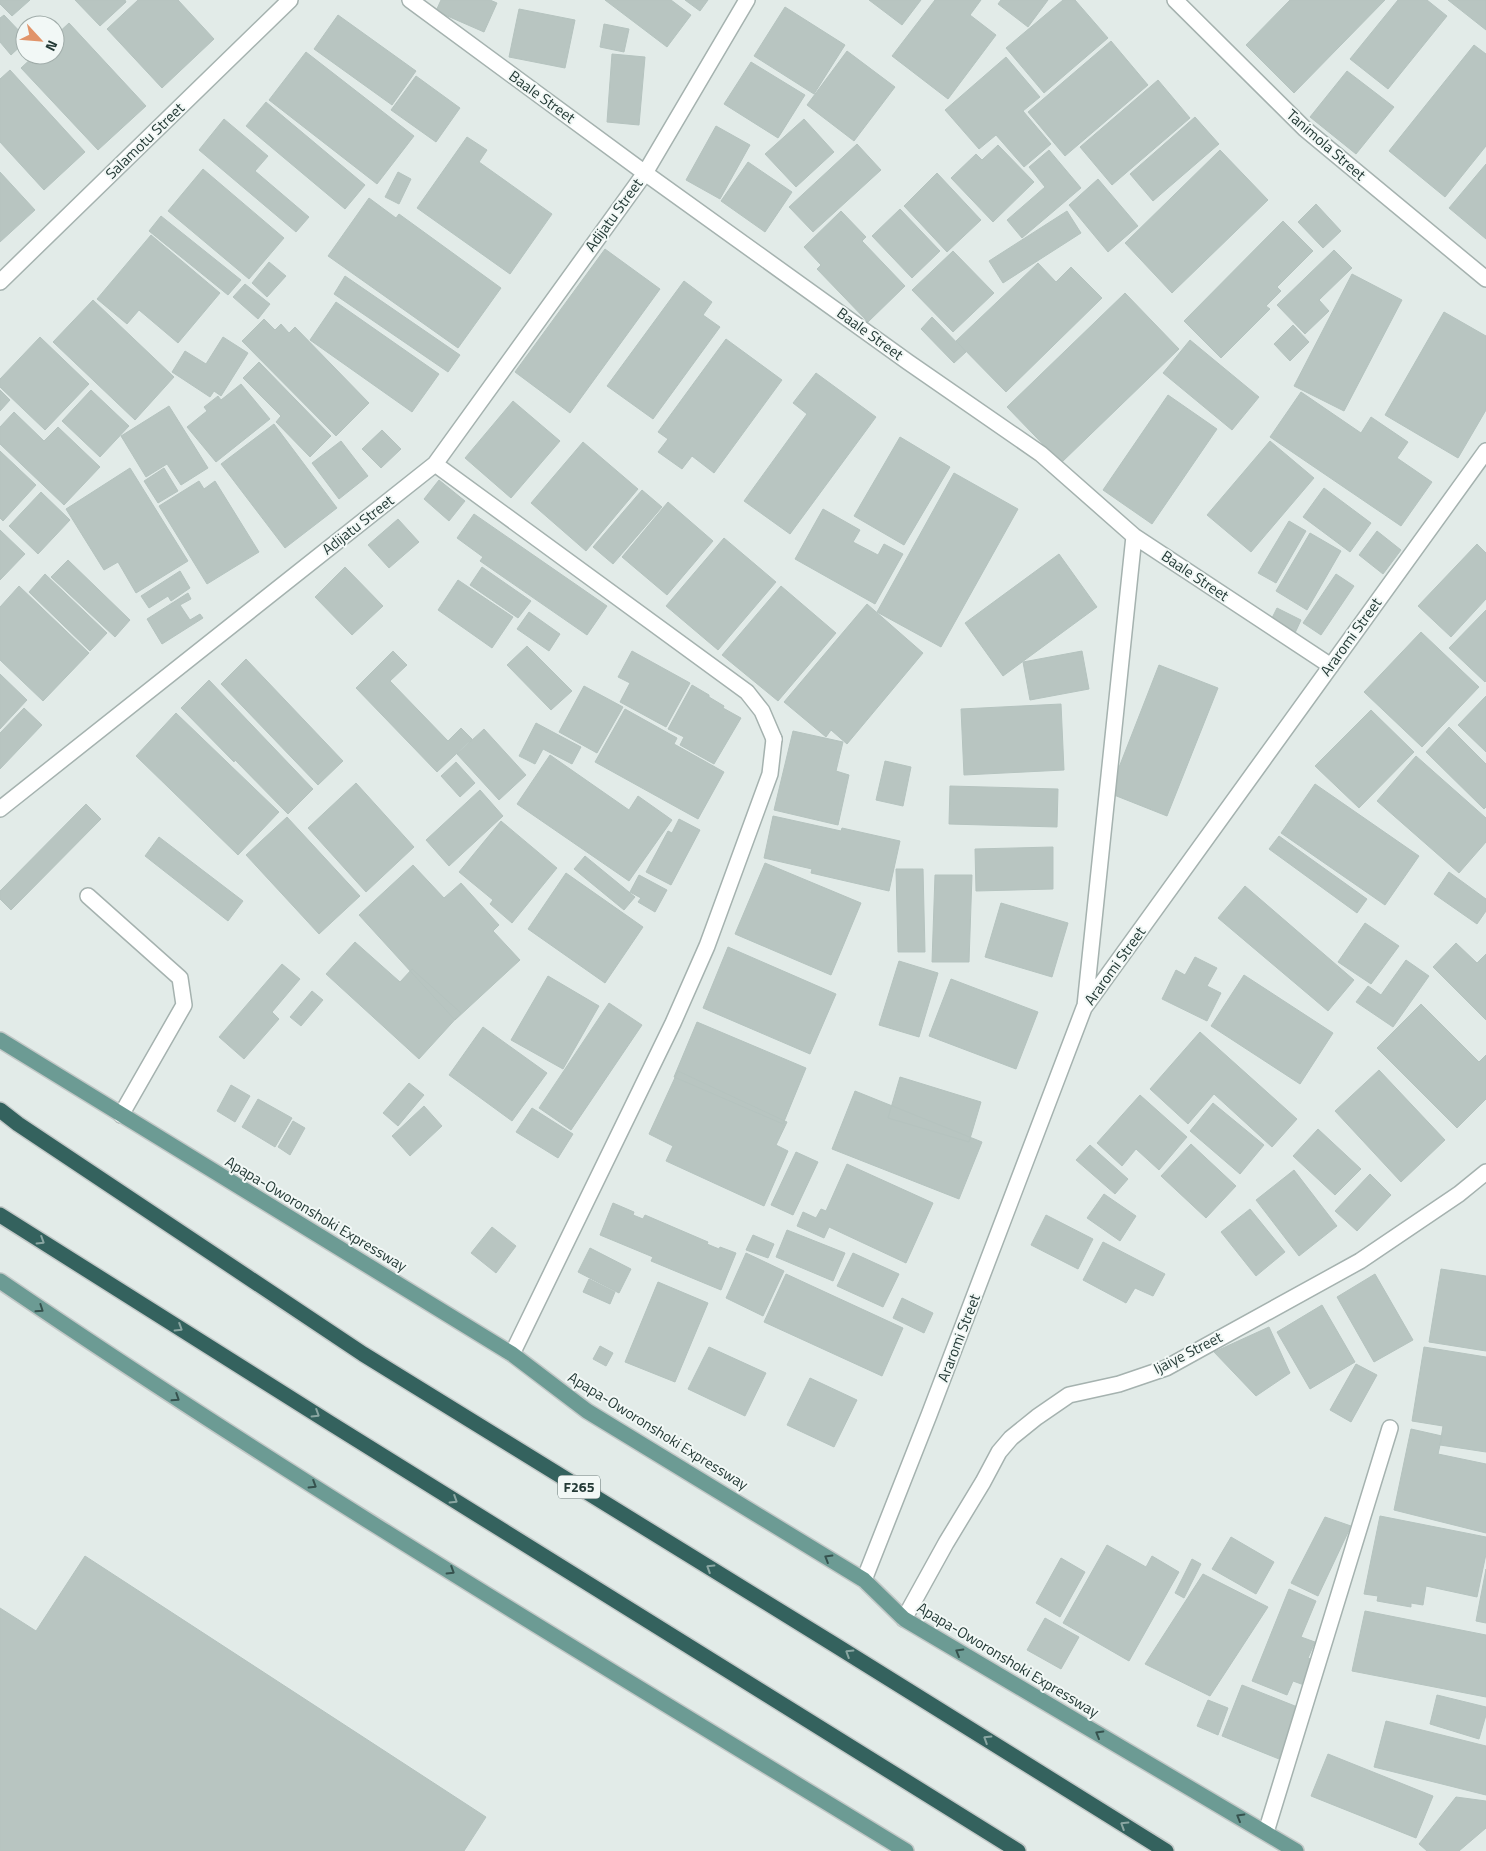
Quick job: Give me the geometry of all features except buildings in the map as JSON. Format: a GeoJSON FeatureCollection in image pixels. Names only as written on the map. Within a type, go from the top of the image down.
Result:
{"type":"FeatureCollection","features":[{"type":"Feature","properties":{"kind":"highway","name":"F265"},"geometry":{"type":"LineString","coordinates":[[0,1110],[18,1124],[363,1354],[827,1639],[1166,1851]]}},
{"type":"Feature","properties":{"kind":"highway"},"geometry":{"type":"LineString","coordinates":[[0,1215],[338,1428],[1018,1851]]}},
{"type":"Feature","properties":{"kind":"main road","name":"Apapa-Oworonshoki Expressway"},"geometry":{"type":"LineString","coordinates":[[0,1040],[512,1354],[587,1411],[864,1580],[904,1619],[1296,1851]]}},
{"type":"Feature","properties":{"kind":"main road"},"geometry":{"type":"LineString","coordinates":[[0,1281],[78,1334],[303,1479],[906,1851]]}},
{"type":"Feature","properties":{"kind":"street","name":"Salamotu Street"},"geometry":{"type":"LineString","coordinates":[[0,282],[290,0]]}},
{"type":"Feature","properties":{"kind":"street","name":"Baale Street"},"geometry":{"type":"LineString","coordinates":[[410,0],[645,173],[908,362],[1041,454],[1134,536],[1331,666]]}},
{"type":"Feature","properties":{"kind":"street","name":"Adijatu Street"},"geometry":{"type":"LineString","coordinates":[[0,809],[435,464],[645,173],[747,0]]}},
{"type":"Feature","properties":{"kind":"street","name":"Tanimola Street"},"geometry":{"type":"LineString","coordinates":[[1175,0],[1305,129],[1486,279]]}},
{"type":"Feature","properties":{"kind":"street","name":"Araromi Street"},"geometry":{"type":"LineString","coordinates":[[864,1580],[930,1415],[1084,1008],[1486,451]]}},
{"type":"Feature","properties":{"kind":"street"},"geometry":{"type":"LineString","coordinates":[[435,464],[747,692],[762,711],[774,739],[770,774],[707,946],[673,1023],[512,1354]]}},
{"type":"Feature","properties":{"kind":"street"},"geometry":{"type":"LineString","coordinates":[[1084,1008],[1134,536]]}},
{"type":"Feature","properties":{"kind":"street"},"geometry":{"type":"LineString","coordinates":[[88,896],[180,978],[184,1005],[121,1115]]}},
{"type":"Feature","properties":{"kind":"street","name":"Ijaiye Street"},"geometry":{"type":"LineString","coordinates":[[904,1619],[1000,1452],[1011,1438],[1037,1417],[1069,1395],[1119,1384],[1166,1368],[1360,1261],[1459,1194],[1486,1172]]}},
{"type":"Feature","properties":{"kind":"street"},"geometry":{"type":"LineString","coordinates":[[1266,1832],[1390,1428]]}}]}
